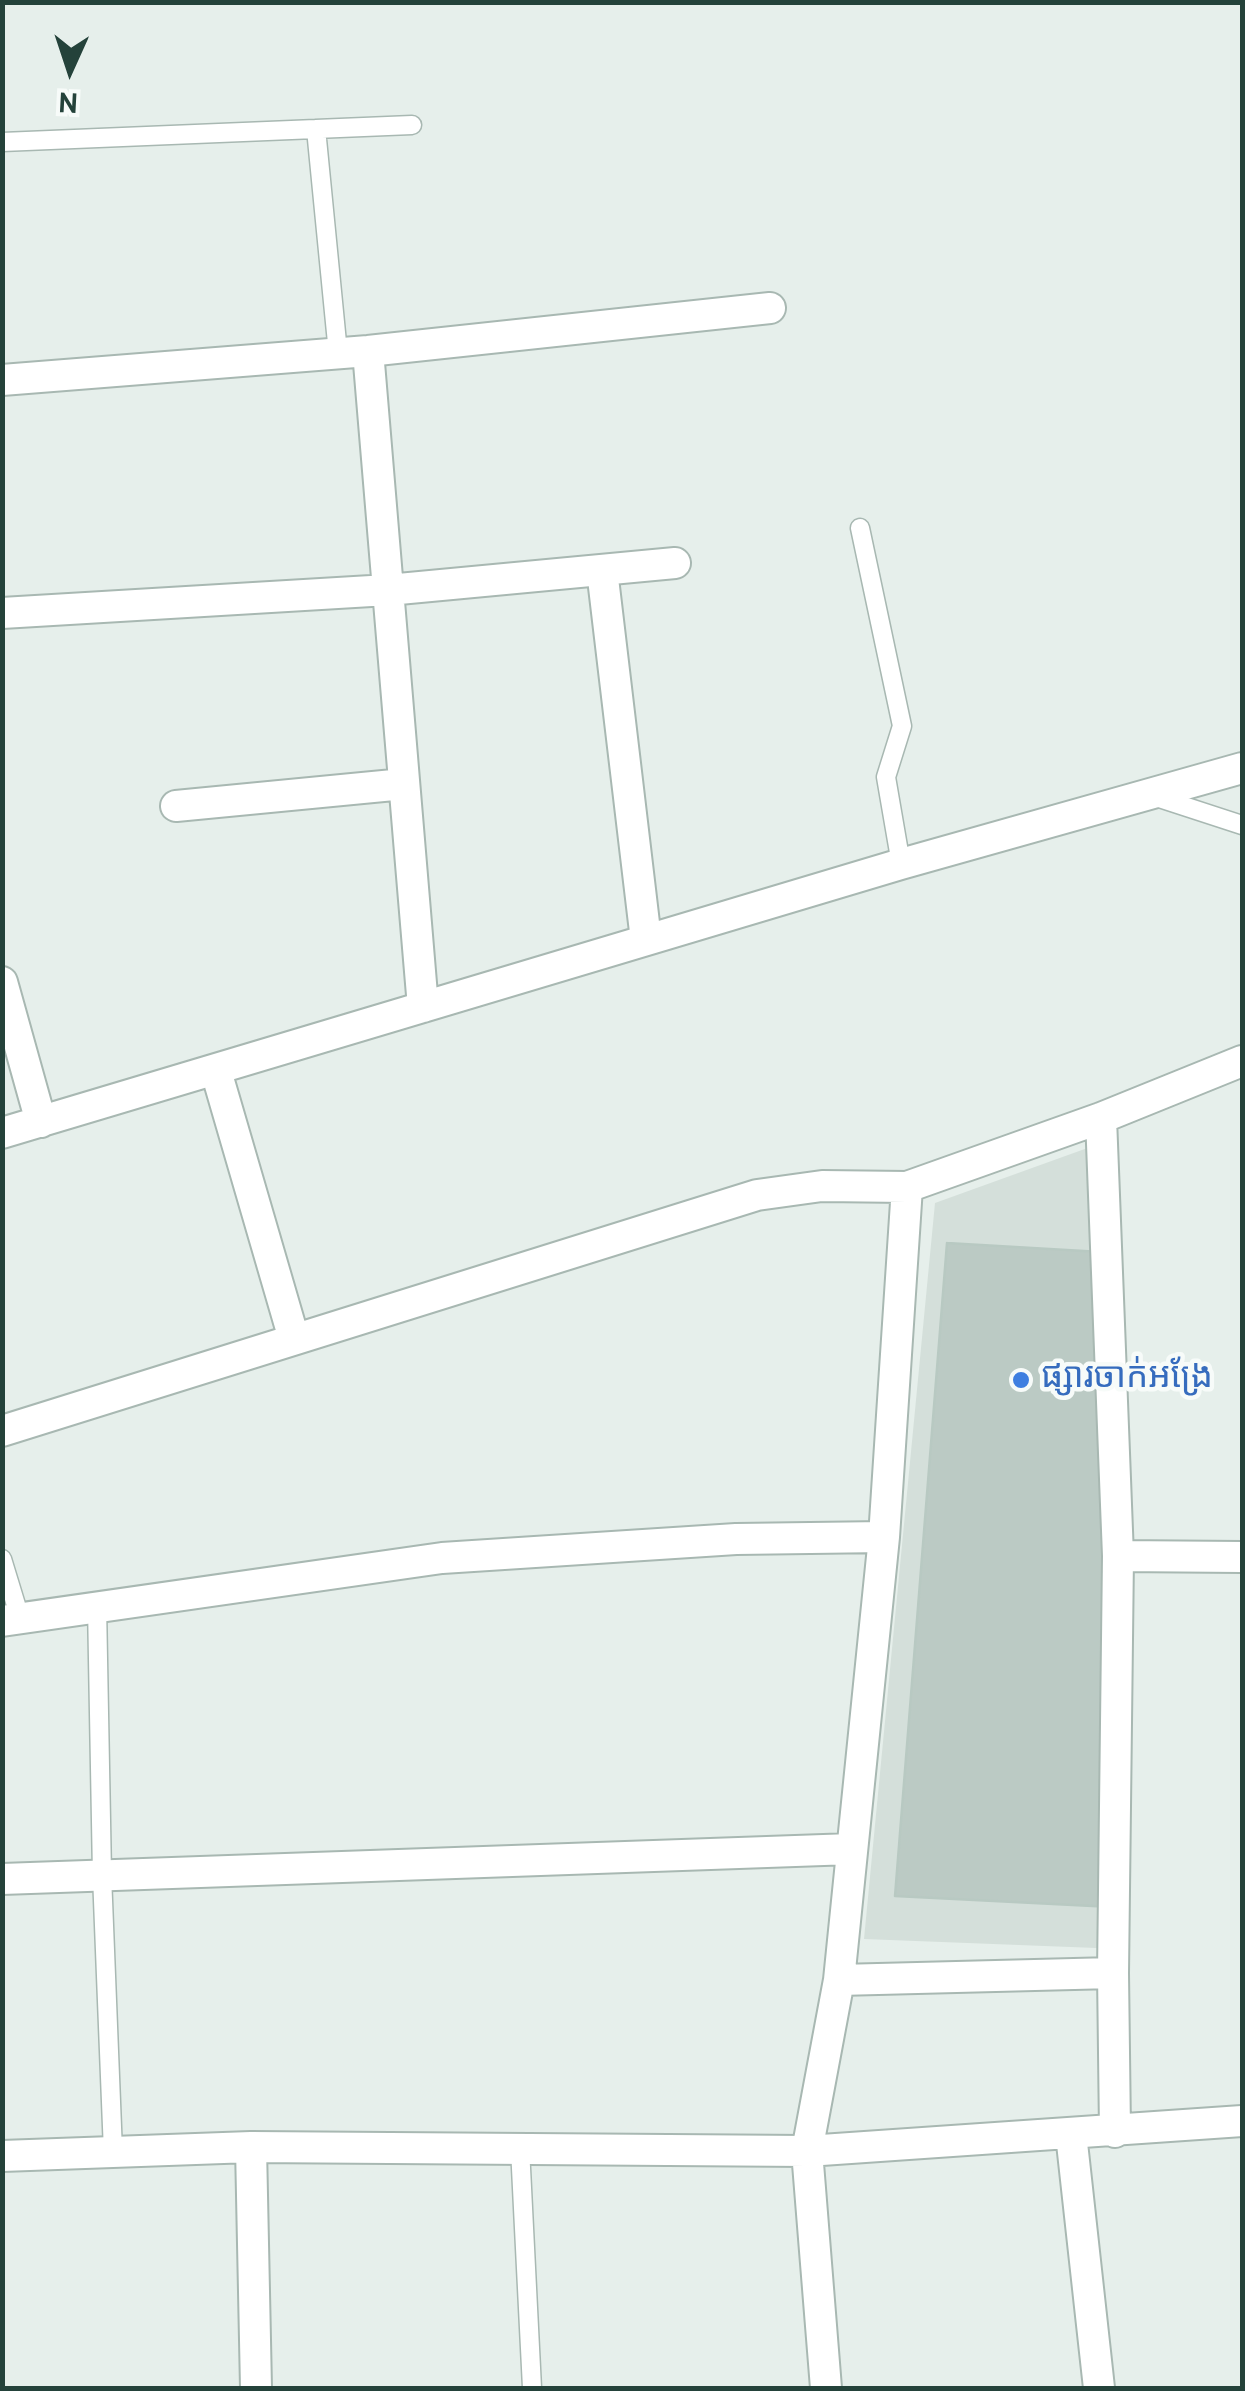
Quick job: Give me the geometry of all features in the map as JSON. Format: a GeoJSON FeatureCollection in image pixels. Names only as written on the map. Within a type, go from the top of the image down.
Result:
{"type":"FeatureCollection","features":[{"type":"Feature","properties":{"kind":"street"},"geometry":{"type":"LineString","coordinates":[[2,380],[353,352],[770,308]]}},
{"type":"Feature","properties":{"kind":"street"},"geometry":{"type":"LineString","coordinates":[[353,352],[388,590],[422,1008]]}},
{"type":"Feature","properties":{"kind":"street"},"geometry":{"type":"LineString","coordinates":[[2,613],[388,590],[675,563]]}},
{"type":"Feature","properties":{"kind":"street"},"geometry":{"type":"LineString","coordinates":[[602,570],[646,940]]}},
{"type":"Feature","properties":{"kind":"street"},"geometry":{"type":"LineString","coordinates":[[2,1133],[901,864],[1242,768]]}},
{"type":"Feature","properties":{"kind":"street"},"geometry":{"type":"LineString","coordinates":[[176,806],[404,784]]}},
{"type":"Feature","properties":{"kind":"street"},"geometry":{"type":"LineString","coordinates":[[2,982],[41,1122]]}},
{"type":"Feature","properties":{"kind":"street"},"geometry":{"type":"LineString","coordinates":[[2,1432],[757,1196],[822,1186],[906,1188],[1101,1118],[1242,1061]]}},
{"type":"Feature","properties":{"kind":"street"},"geometry":{"type":"LineString","coordinates":[[216,1072],[294,1339]]}},
{"type":"Feature","properties":{"kind":"street"},"geometry":{"type":"LineString","coordinates":[[1101,1118],[1118,1556],[1115,2132]]}},
{"type":"Feature","properties":{"kind":"street"},"geometry":{"type":"LineString","coordinates":[[826,2388],[807,2151],[839,1980],[884,1537],[906,1188]]}},
{"type":"Feature","properties":{"kind":"street"},"geometry":{"type":"LineString","coordinates":[[11,1619],[442,1558],[736,1539],[884,1537]]}},
{"type":"Feature","properties":{"kind":"street"},"geometry":{"type":"LineString","coordinates":[[1118,1556],[1242,1557]]}},
{"type":"Feature","properties":{"kind":"street"},"geometry":{"type":"LineString","coordinates":[[2,1880],[852,1848]]}},
{"type":"Feature","properties":{"kind":"street"},"geometry":{"type":"LineString","coordinates":[[839,1980],[1113,1972]]}},
{"type":"Feature","properties":{"kind":"street"},"geometry":{"type":"LineString","coordinates":[[2,2156],[252,2148],[807,2151],[1242,2121]]}},
{"type":"Feature","properties":{"kind":"street"},"geometry":{"type":"LineString","coordinates":[[1071,2134],[1099,2388]]}},
{"type":"Feature","properties":{"kind":"street"},"geometry":{"type":"LineString","coordinates":[[252,2148],[256,2388]]}},
{"type":"Feature","properties":{"kind":"lane"},"geometry":{"type":"LineString","coordinates":[[2,142],[412,126]]}},
{"type":"Feature","properties":{"kind":"lane"},"geometry":{"type":"LineString","coordinates":[[316,129],[353,352]]}},
{"type":"Feature","properties":{"kind":"lane"},"geometry":{"type":"LineString","coordinates":[[860,528],[902,726],[886,777],[887,802],[901,864]]}},
{"type":"Feature","properties":{"kind":"lane"},"geometry":{"type":"LineString","coordinates":[[1148,794],[1242,826]]}},
{"type":"Feature","properties":{"kind":"lane"},"geometry":{"type":"LineString","coordinates":[[2,1559],[11,1619]]}},
{"type":"Feature","properties":{"kind":"lane"},"geometry":{"type":"LineString","coordinates":[[97,1606],[113,2152]]}},
{"type":"Feature","properties":{"kind":"lane"},"geometry":{"type":"LineString","coordinates":[[520,2148],[532,2388]]}},
{"type":"Feature","properties":{"kind":"shaded area","name":"ផ្សារចាក់អង្រែ"},"geometry":{"type":"Polygon","coordinates":[[[1118,1137],[1130,1557],[1122,1949],[864,1939],[935,1203],[1118,1137]]]}},
{"type":"Feature","properties":{"kind":"building","name":"ផ្សារចាក់អង្រែ"},"geometry":{"type":"Polygon","coordinates":[[[947,1243],[1101,1252],[1112,1907],[895,1896],[947,1243]]]}},
{"type":"Feature","properties":{"kind":"place","name":"ផ្សារចាក់អង្រែ"},"geometry":{"type":"Point","coordinates":[1021,1380]}}]}
